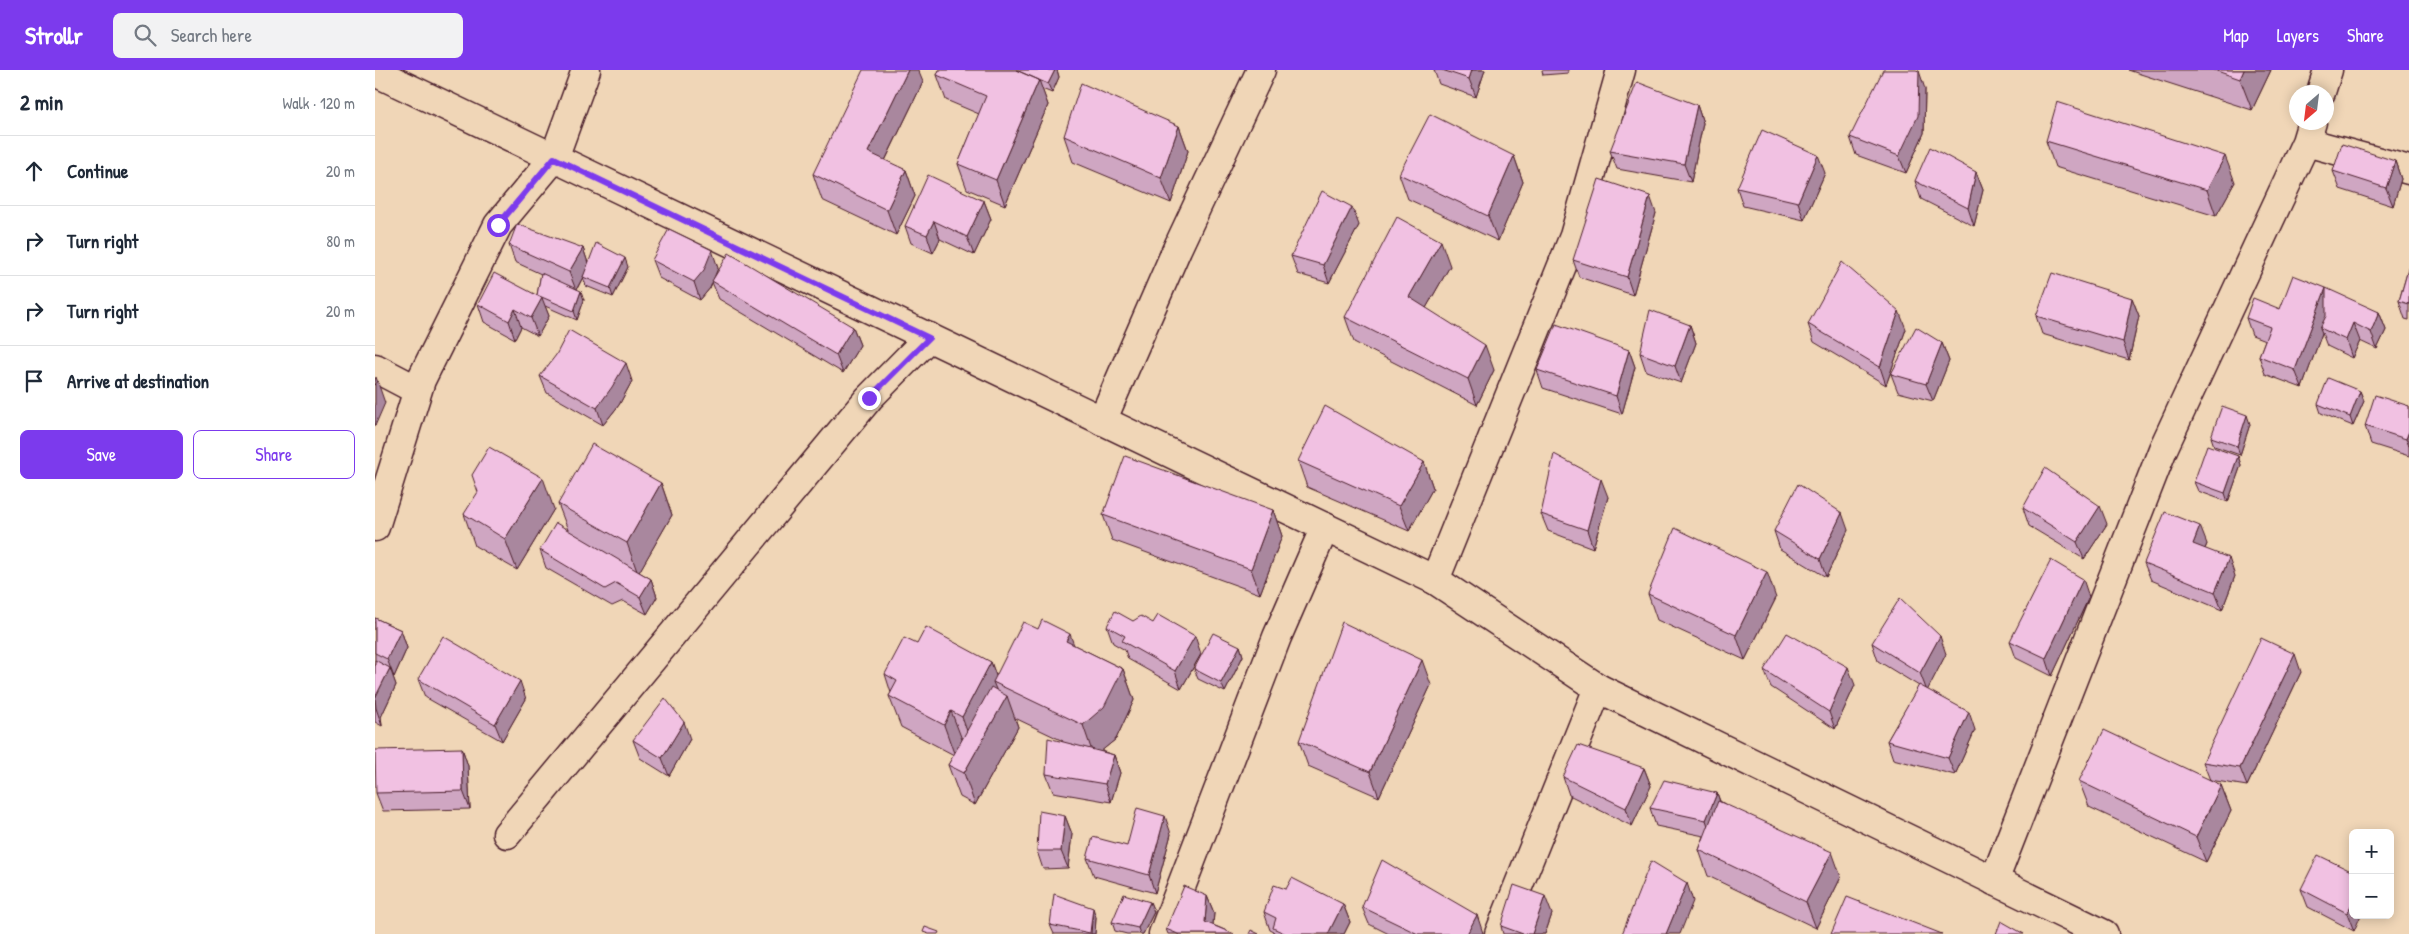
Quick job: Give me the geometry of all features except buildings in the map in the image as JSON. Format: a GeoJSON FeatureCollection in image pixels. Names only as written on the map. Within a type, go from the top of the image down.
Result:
{"type":"FeatureCollection","features":[{"type":"Feature","properties":{"kind":"street"},"geometry":{"type":"LineString","coordinates":[[375,527],[417,390],[498,225],[554,158],[585,70]]}},
{"type":"Feature","properties":{"kind":"street"},"geometry":{"type":"LineString","coordinates":[[1102,421],[1177,249],[1261,70]]}},
{"type":"Feature","properties":{"kind":"street"},"geometry":{"type":"LineString","coordinates":[[1435,580],[1574,236],[1621,70]]}},
{"type":"Feature","properties":{"kind":"street"},"geometry":{"type":"LineString","coordinates":[[2323,85],[2328,70]]}},
{"type":"Feature","properties":{"kind":"street"},"geometry":{"type":"LineString","coordinates":[[375,72],[1435,580],[1598,688],[2104,934]]}},
{"type":"Feature","properties":{"kind":"street"},"geometry":{"type":"LineString","coordinates":[[1994,881],[2163,449],[2309,132],[2409,170]]}},
{"type":"Feature","properties":{"kind":"street"},"geometry":{"type":"LineString","coordinates":[[507,834],[869,398],[929,338]]}},
{"type":"Feature","properties":{"kind":"street"},"geometry":{"type":"LineString","coordinates":[[375,368],[417,390]]}},
{"type":"Feature","properties":{"kind":"street"},"geometry":{"type":"LineString","coordinates":[[1163,934],[1277,637],[1325,527]]}},
{"type":"Feature","properties":{"kind":"street"},"geometry":{"type":"LineString","coordinates":[[1499,934],[1598,688]]}},
{"type":"Feature","properties":{"kind":"route"},"geometry":{"type":"LineString","coordinates":[[498,225],[554,158],[929,338],[869,398]]}}]}
